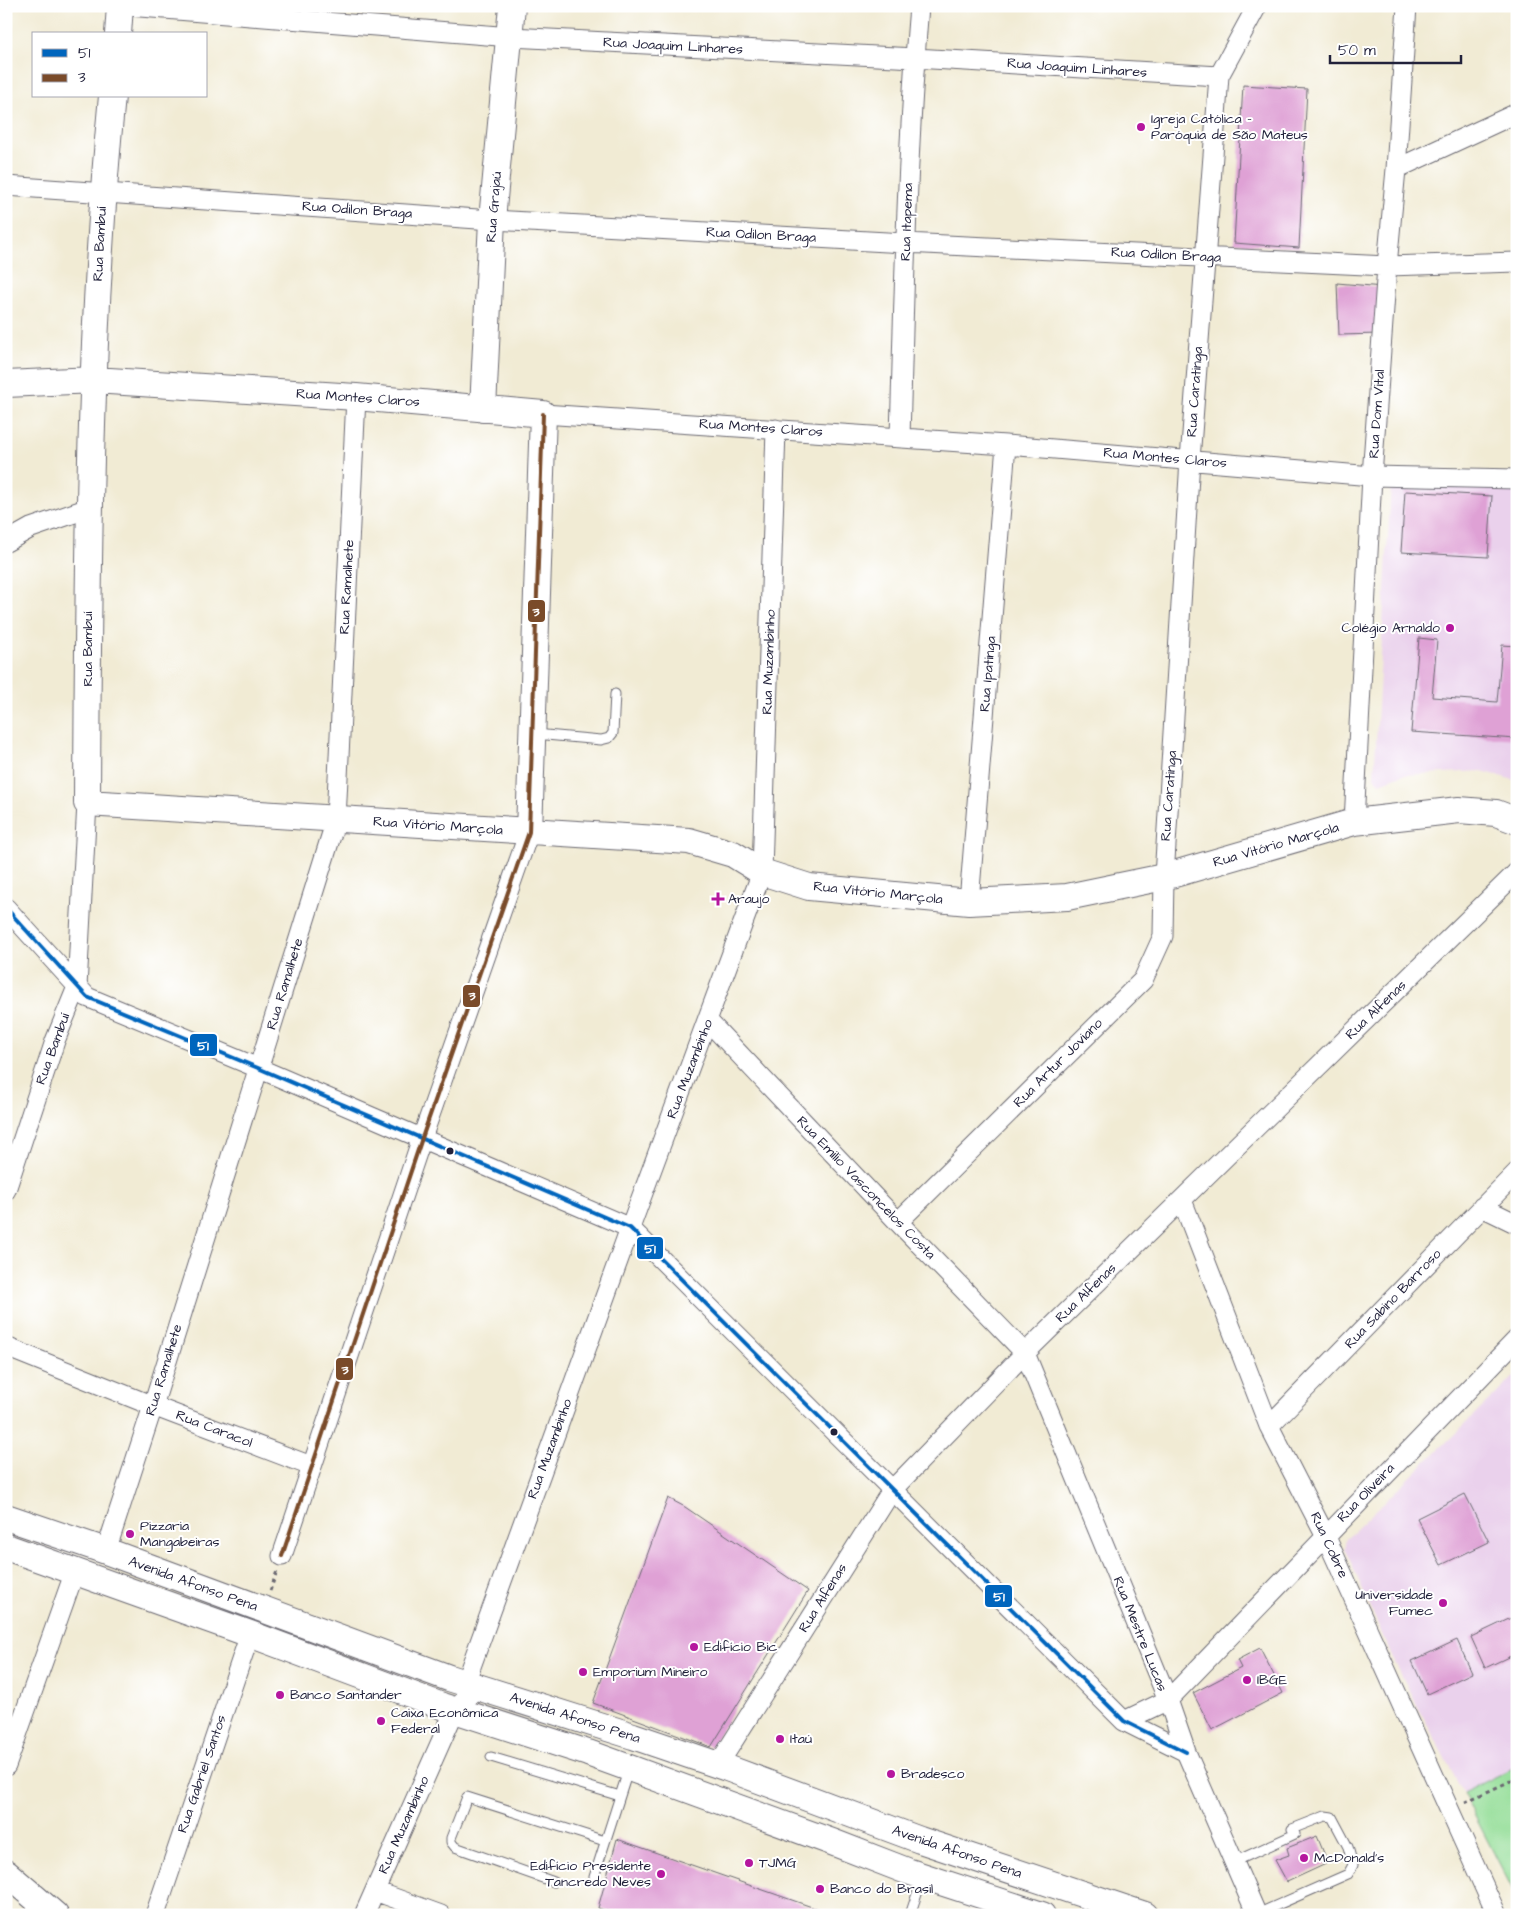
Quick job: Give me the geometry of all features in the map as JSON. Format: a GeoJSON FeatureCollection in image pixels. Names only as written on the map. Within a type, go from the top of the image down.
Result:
{"type":"FeatureCollection","features":[{"type":"Feature","properties":{"kind":"street"},"geometry":{"type":"LineString","coordinates":[[118,32],[120,6]]}},
{"type":"Feature","properties":{"kind":"street","name":"Rua Joaquim Linhares"},"geometry":{"type":"LineString","coordinates":[[128,6],[511,37],[1219,76]]}},
{"type":"Feature","properties":{"kind":"street","name":"Rua Grajaú"},"geometry":{"type":"LineString","coordinates":[[482,409],[492,220],[511,37],[512,6]]}},
{"type":"Feature","properties":{"kind":"street","name":"Rua Itapema"},"geometry":{"type":"LineString","coordinates":[[900,438],[905,243],[914,58],[919,6]]}},
{"type":"Feature","properties":{"kind":"street","name":"Rua Caratinga"},"geometry":{"type":"LineString","coordinates":[[1164,877],[1190,460],[1219,76],[1256,6]]}},
{"type":"Feature","properties":{"kind":"street","name":"Rua Dom Vital"},"geometry":{"type":"LineString","coordinates":[[1354,822],[1372,476],[1386,266],[1396,169],[1407,6]]}},
{"type":"Feature","properties":{"kind":"street","name":"Rua Bambuí"},"geometry":{"type":"LineString","coordinates":[[6,1190],[55,1041],[77,986],[87,803],[89,508],[94,380],[102,192],[112,98]]}},
{"type":"Feature","properties":{"kind":"street"},"geometry":{"type":"LineString","coordinates":[[1396,169],[1517,113]]}},
{"type":"Feature","properties":{"kind":"street","name":"Rua Odilon Braga"},"geometry":{"type":"LineString","coordinates":[[6,186],[492,220],[905,243],[1386,266],[1517,262]]}},
{"type":"Feature","properties":{"kind":"street","name":"Rua Montes Claros"},"geometry":{"type":"LineString","coordinates":[[6,384],[94,380],[356,397],[543,414],[1006,445],[1372,476],[1517,479]]}},
{"type":"Feature","properties":{"kind":"street","name":"Rua Ramalhete"},"geometry":{"type":"LineString","coordinates":[[106,1551],[336,820],[356,397]]}},
{"type":"Feature","properties":{"kind":"street"},"geometry":{"type":"LineString","coordinates":[[282,1556],[422,1138],[530,832],[543,414]]}},
{"type":"Feature","properties":{"kind":"street","name":"Rua Muzambinho"},"geometry":{"type":"LineString","coordinates":[[364,1915],[455,1710],[471,1685],[630,1228],[762,872],[776,429]]}},
{"type":"Feature","properties":{"kind":"street","name":"Rua Ipatinga"},"geometry":{"type":"LineString","coordinates":[[969,902],[1006,445]]}},
{"type":"Feature","properties":{"kind":"street"},"geometry":{"type":"LineString","coordinates":[[6,542],[31,528],[89,508]]}},
{"type":"Feature","properties":{"kind":"street","name":"Rua Vitório Marçola"},"geometry":{"type":"LineString","coordinates":[[87,803],[690,841],[733,854],[762,872],[809,886],[969,902],[1067,897],[1164,877],[1354,822],[1459,810],[1496,813],[1517,821]]}},
{"type":"Feature","properties":{"kind":"street","name":"Rua Alfenas"},"geometry":{"type":"LineString","coordinates":[[718,1765],[892,1490],[1025,1353],[1517,872]]}},
{"type":"Feature","properties":{"kind":"street","name":"Rua Artur Joviano"},"geometry":{"type":"LineString","coordinates":[[898,1222],[1143,980],[1163,936],[1164,877]]}},
{"type":"Feature","properties":{"kind":"street"},"geometry":{"type":"LineString","coordinates":[[6,908],[87,997],[258,1068],[630,1228],[1124,1721],[1186,1752]]}},
{"type":"Feature","properties":{"kind":"street","name":"Rua Emilio Vasconcelos Costa"},"geometry":{"type":"LineString","coordinates":[[708,1021],[1025,1353]]}},
{"type":"Feature","properties":{"kind":"street","name":"Rua Sabino Barroso"},"geometry":{"type":"LineString","coordinates":[[1269,1426],[1517,1172]]}},
{"type":"Feature","properties":{"kind":"street","name":"Rua Cobre"},"geometry":{"type":"LineString","coordinates":[[1182,1200],[1269,1426],[1325,1535],[1497,1915]]}},
{"type":"Feature","properties":{"kind":"street"},"geometry":{"type":"LineString","coordinates":[[1482,1207],[1517,1224]]}},
{"type":"Feature","properties":{"kind":"street","name":"Rua Oliveira"},"geometry":{"type":"LineString","coordinates":[[1124,1721],[1168,1700],[1325,1535],[1517,1339]]}},
{"type":"Feature","properties":{"kind":"street","name":"Rua Caracol"},"geometry":{"type":"LineString","coordinates":[[6,1347],[153,1406],[311,1466]]}},
{"type":"Feature","properties":{"kind":"street","name":"Rua Mestre Lucas"},"geometry":{"type":"LineString","coordinates":[[1025,1353],[1168,1700],[1186,1752],[1257,1914]]}},
{"type":"Feature","properties":{"kind":"street","name":"Avenida Afonso Pena"},"geometry":{"type":"LineString","coordinates":[[6,1517],[106,1551],[471,1685],[718,1765],[920,1840],[1145,1915]]}},
{"type":"Feature","properties":{"kind":"street","name":"Avenida Afonso Pena"},"geometry":{"type":"LineString","coordinates":[[6,1547],[455,1710],[628,1768],[915,1874],[1042,1915]]}},
{"type":"Feature","properties":{"kind":"street"},"geometry":{"type":"LineString","coordinates":[[6,1766],[75,1571]]}},
{"type":"Feature","properties":{"kind":"street","name":"Rua Gabriel Santos"},"geometry":{"type":"LineString","coordinates":[[155,1915],[250,1634]]}},
{"type":"Feature","properties":{"kind":"street"},"geometry":{"type":"LineString","coordinates":[[915,1874],[920,1840]]}},
{"type":"Feature","properties":{"kind":"street"},"geometry":{"type":"LineString","coordinates":[[6,1873],[55,1915]]}},
{"type":"Feature","properties":{"kind":"street"},"geometry":{"type":"LineString","coordinates":[[375,1891],[441,1915]]}},
{"type":"Feature","properties":{"kind":"lane"},"geometry":{"type":"LineString","coordinates":[[533,733],[601,740],[610,738],[613,733],[615,694]]}},
{"type":"Feature","properties":{"kind":"lane"},"geometry":{"type":"LineString","coordinates":[[491,1757],[620,1796]]}},
{"type":"Feature","properties":{"kind":"lane"},"geometry":{"type":"LineString","coordinates":[[594,1877],[628,1768]]}},
{"type":"Feature","properties":{"kind":"lane"},"geometry":{"type":"LineString","coordinates":[[554,1882],[455,1847],[451,1842],[451,1838],[467,1797],[605,1842]]}},
{"type":"Feature","properties":{"kind":"lane"},"geometry":{"type":"LineString","coordinates":[[1234,1862],[1295,1834],[1292,1829],[1325,1816],[1332,1818],[1348,1847],[1353,1865],[1348,1874],[1257,1914]]}},
{"type":"Feature","properties":{"kind":"lane"},"geometry":{"type":"LineString","coordinates":[[910,1915],[915,1874]]}},
{"type":"Feature","properties":{"kind":"path"},"geometry":{"type":"LineString","coordinates":[[1449,1810],[1517,1778]]}},
{"type":"Feature","properties":{"kind":"shaded area","name":"Colégio Arnaldo"},"geometry":{"type":"Polygon","coordinates":[[[1391,485],[1517,485],[1517,781],[1482,771],[1402,775],[1380,783],[1374,777],[1391,485]]]}},
{"type":"Feature","properties":{"kind":"shaded area","name":"Universidade Fumec"},"geometry":{"type":"Polygon","coordinates":[[[1517,1374],[1517,1766],[1463,1793],[1392,1657],[1345,1549],[1347,1538],[1517,1374]]]}},
{"type":"Feature","properties":{"kind":"green space"},"geometry":{"type":"Polygon","coordinates":[[[1517,1766],[1517,1898],[1463,1793],[1517,1766]]]}},
{"type":"Feature","properties":{"kind":"building"},"geometry":{"type":"Polygon","coordinates":[[[1243,85],[1307,89],[1299,248],[1234,243],[1243,85]]]}},
{"type":"Feature","properties":{"kind":"building"},"geometry":{"type":"Polygon","coordinates":[[[1337,283],[1383,287],[1379,334],[1339,335],[1337,283]]]}},
{"type":"Feature","properties":{"kind":"building"},"geometry":{"type":"Polygon","coordinates":[[[1405,491],[1492,496],[1488,557],[1401,552],[1405,491]]]}},
{"type":"Feature","properties":{"kind":"building"},"geometry":{"type":"Polygon","coordinates":[[[1419,638],[1437,640],[1432,697],[1497,702],[1502,645],[1517,646],[1517,739],[1411,732],[1419,638]]]}},
{"type":"Feature","properties":{"kind":"building"},"geometry":{"type":"Polygon","coordinates":[[[1465,1494],[1489,1542],[1441,1565],[1417,1518],[1465,1494]]]}},
{"type":"Feature","properties":{"kind":"building","name":"Edifício Bic"},"geometry":{"type":"Polygon","coordinates":[[[668,1498],[685,1507],[808,1591],[711,1747],[593,1703],[668,1498]]]}},
{"type":"Feature","properties":{"kind":"building"},"geometry":{"type":"Polygon","coordinates":[[[1511,1618],[1517,1631],[1517,1653],[1485,1668],[1471,1637],[1511,1618]]]}},
{"type":"Feature","properties":{"kind":"building"},"geometry":{"type":"Polygon","coordinates":[[[1457,1640],[1472,1673],[1427,1694],[1412,1661],[1457,1640]]]}},
{"type":"Feature","properties":{"kind":"building","name":"IBGE"},"geometry":{"type":"Polygon","coordinates":[[[1260,1648],[1283,1693],[1212,1730],[1193,1693],[1241,1668],[1237,1660],[1260,1648]]]}},
{"type":"Feature","properties":{"kind":"building","name":"McDonald's"},"geometry":{"type":"Polygon","coordinates":[[[1317,1836],[1328,1863],[1287,1882],[1275,1860],[1289,1855],[1287,1848],[1317,1836]]]}},
{"type":"Feature","properties":{"kind":"building","name":"Edifício Presidente Tancredo Neves"},"geometry":{"type":"Polygon","coordinates":[[[617,1839],[832,1915],[618,1915],[598,1908],[617,1839]]]}},
{"type":"Feature","properties":{"kind":"transit line","name":"3"},"geometry":{"type":"LineString","coordinates":[[282,1556],[422,1138],[529,832],[543,414]]}},
{"type":"Feature","properties":{"kind":"transit line","name":"51"},"geometry":{"type":"LineString","coordinates":[[6,908],[87,997],[258,1068],[630,1228],[1124,1721],[1186,1752]]}},
{"type":"Feature","properties":{"kind":"place","name":"Igreja Católica - Paróquia de São Mateus"},"geometry":{"type":"Point","coordinates":[1141,127]}},
{"type":"Feature","properties":{"kind":"place","name":"Colégio Arnaldo"},"geometry":{"type":"Point","coordinates":[1450,628]}},
{"type":"Feature","properties":{"kind":"place","name":"Araujo"},"geometry":{"type":"Point","coordinates":[718,899]}},
{"type":"Feature","properties":{"kind":"place","name":"Pizzaria Mangabeiras"},"geometry":{"type":"Point","coordinates":[130,1534]}},
{"type":"Feature","properties":{"kind":"place","name":"Universidade Fumec"},"geometry":{"type":"Point","coordinates":[1443,1603]}},
{"type":"Feature","properties":{"kind":"place","name":"Edifício Bic"},"geometry":{"type":"Point","coordinates":[694,1647]}},
{"type":"Feature","properties":{"kind":"place","name":"Emporium Mineiro"},"geometry":{"type":"Point","coordinates":[583,1672]}},
{"type":"Feature","properties":{"kind":"place","name":"IBGE"},"geometry":{"type":"Point","coordinates":[1247,1680]}},
{"type":"Feature","properties":{"kind":"place","name":"Banco Santander"},"geometry":{"type":"Point","coordinates":[280,1695]}},
{"type":"Feature","properties":{"kind":"place","name":"Caixa Econômica Federal"},"geometry":{"type":"Point","coordinates":[381,1721]}},
{"type":"Feature","properties":{"kind":"place","name":"Itaú"},"geometry":{"type":"Point","coordinates":[780,1739]}},
{"type":"Feature","properties":{"kind":"place","name":"Bradesco"},"geometry":{"type":"Point","coordinates":[891,1774]}},
{"type":"Feature","properties":{"kind":"place","name":"McDonald's"},"geometry":{"type":"Point","coordinates":[1304,1858]}},
{"type":"Feature","properties":{"kind":"place","name":"TJMG"},"geometry":{"type":"Point","coordinates":[749,1863]}},
{"type":"Feature","properties":{"kind":"place","name":"Edifício Presidente Tancredo Neves"},"geometry":{"type":"Point","coordinates":[661,1874]}},
{"type":"Feature","properties":{"kind":"place","name":"Banco do Brasil"},"geometry":{"type":"Point","coordinates":[820,1889]}}]}
